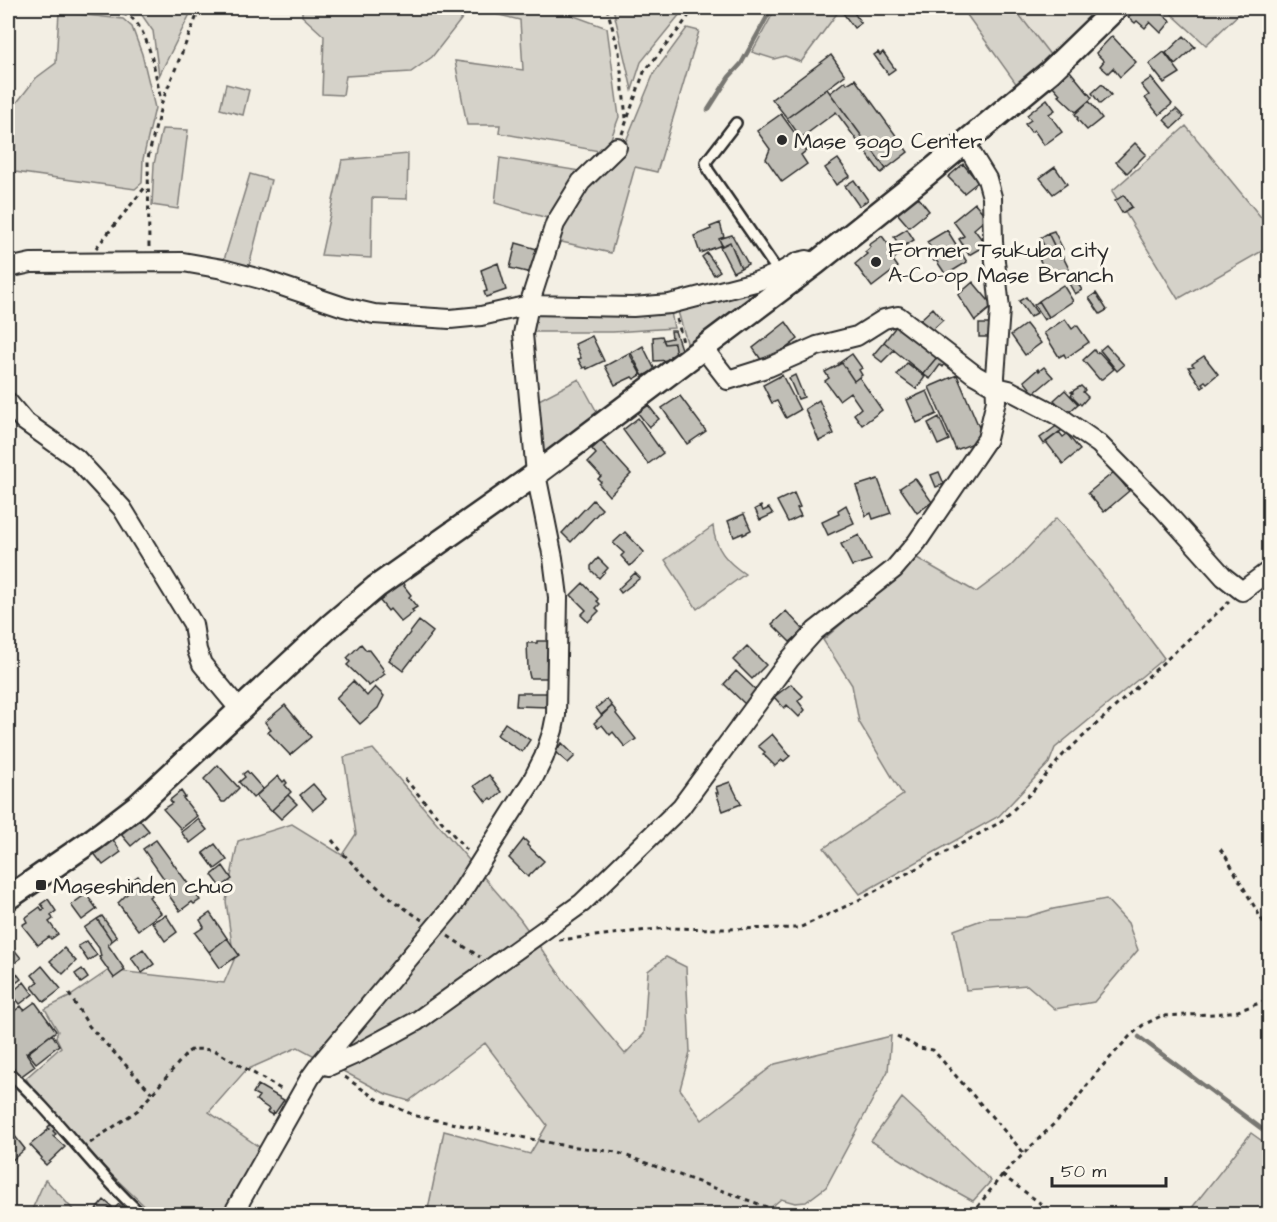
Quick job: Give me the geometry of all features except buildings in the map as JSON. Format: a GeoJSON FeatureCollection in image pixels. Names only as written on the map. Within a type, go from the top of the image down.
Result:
{"type":"FeatureCollection","features":[{"type":"Feature","properties":{"kind":"street"},"geometry":{"type":"LineString","coordinates":[[8,898],[94,839],[137,806],[330,626],[376,587],[536,474],[696,351],[816,263],[1050,72],[1116,8]]}},
{"type":"Feature","properties":{"kind":"street"},"geometry":{"type":"LineString","coordinates":[[325,1065],[358,1053],[417,1022],[582,903],[681,807],[790,659],[815,631],[894,569],[917,542],[987,439],[993,418],[1000,309],[993,242],[992,197],[987,179],[966,142]]}},
{"type":"Feature","properties":{"kind":"street"},"geometry":{"type":"LineString","coordinates":[[233,1215],[298,1100],[435,928],[479,865],[532,781],[544,757],[556,715],[558,597],[553,558],[536,474],[523,334],[529,305],[555,224],[581,182],[617,147]]}},
{"type":"Feature","properties":{"kind":"street"},"geometry":{"type":"LineString","coordinates":[[8,268],[31,263],[183,262],[223,269],[264,280],[344,307],[374,314],[450,319],[481,316],[529,305],[633,306],[673,303],[755,282],[779,273],[798,262],[807,260],[816,263]]}},
{"type":"Feature","properties":{"kind":"street"},"geometry":{"type":"LineString","coordinates":[[696,351],[729,380],[770,367],[817,346],[857,336],[884,319],[898,316],[954,361],[996,387],[1009,390],[1057,415],[1099,444],[1163,509],[1224,577],[1242,591],[1269,570]]}},
{"type":"Feature","properties":{"kind":"street"},"geometry":{"type":"LineString","coordinates":[[8,402],[24,422],[76,458],[122,508],[194,624],[197,650],[202,664],[240,710]]}},
{"type":"Feature","properties":{"kind":"lane"},"geometry":{"type":"LineString","coordinates":[[736,123],[706,162],[708,170],[779,273]]}},
{"type":"Feature","properties":{"kind":"lane"},"geometry":{"type":"LineString","coordinates":[[8,1072],[29,1092],[114,1190],[141,1215]]}},
{"type":"Feature","properties":{"kind":"path"},"geometry":{"type":"LineString","coordinates":[[87,8],[130,16],[141,29],[151,56],[162,102]]}},
{"type":"Feature","properties":{"kind":"path"},"geometry":{"type":"LineString","coordinates":[[149,263],[148,158],[162,102],[198,12],[202,8]]}},
{"type":"Feature","properties":{"kind":"path"},"geometry":{"type":"LineString","coordinates":[[608,8],[619,52],[627,120]]}},
{"type":"Feature","properties":{"kind":"path"},"geometry":{"type":"LineString","coordinates":[[617,147],[644,72],[694,8]]}},
{"type":"Feature","properties":{"kind":"path"},"geometry":{"type":"LineString","coordinates":[[88,263],[100,241],[148,184]]}},
{"type":"Feature","properties":{"kind":"path"},"geometry":{"type":"LineString","coordinates":[[673,303],[696,351]]}},
{"type":"Feature","properties":{"kind":"path"},"geometry":{"type":"LineString","coordinates":[[553,940],[667,928],[799,928],[855,902],[999,823],[1032,792],[1063,755],[1242,591]]}},
{"type":"Feature","properties":{"kind":"path"},"geometry":{"type":"LineString","coordinates":[[405,779],[479,865]]}},
{"type":"Feature","properties":{"kind":"path"},"geometry":{"type":"LineString","coordinates":[[332,840],[351,864],[407,910],[494,966]]}},
{"type":"Feature","properties":{"kind":"path"},"geometry":{"type":"LineString","coordinates":[[1220,849],[1269,934]]}},
{"type":"Feature","properties":{"kind":"path"},"geometry":{"type":"LineString","coordinates":[[69,994],[88,1026],[152,1094]]}},
{"type":"Feature","properties":{"kind":"path"},"geometry":{"type":"LineString","coordinates":[[972,1215],[1002,1175],[1070,1108],[1130,1035],[1150,1020],[1161,1016],[1238,1011],[1269,999]]}},
{"type":"Feature","properties":{"kind":"path"},"geometry":{"type":"LineString","coordinates":[[897,1036],[919,1047],[933,1050],[1023,1152]]}},
{"type":"Feature","properties":{"kind":"path"},"geometry":{"type":"LineString","coordinates":[[79,1151],[138,1110],[193,1049],[214,1050],[298,1100]]}},
{"type":"Feature","properties":{"kind":"path"},"geometry":{"type":"LineString","coordinates":[[325,1065],[375,1098],[416,1116],[550,1143],[616,1152],[786,1215]]}},
{"type":"Feature","properties":{"kind":"path"},"geometry":{"type":"LineString","coordinates":[[1002,1175],[1055,1215]]}},
{"type":"Feature","properties":{"kind":"path"},"geometry":{"type":"LineString","coordinates":[[772,1215],[776,1211]]}},
{"type":"Feature","properties":{"kind":"shaded area"},"geometry":{"type":"Polygon","coordinates":[[[137,8],[193,8],[159,76],[153,31],[137,8]]]}},
{"type":"Feature","properties":{"kind":"shaded area"},"geometry":{"type":"Polygon","coordinates":[[[302,8],[470,8],[432,57],[411,72],[346,76],[343,95],[322,94],[324,36],[302,16],[302,8]]]}},
{"type":"Feature","properties":{"kind":"shaded area"},"geometry":{"type":"Polygon","coordinates":[[[470,8],[566,8],[566,13],[607,28],[619,117],[610,141],[599,151],[499,133],[500,125],[467,125],[455,61],[523,70],[520,20],[470,8]]]}},
{"type":"Feature","properties":{"kind":"shaded area"},"geometry":{"type":"Polygon","coordinates":[[[613,8],[685,8],[641,62],[632,90],[613,8]]]}},
{"type":"Feature","properties":{"kind":"shaded area"},"geometry":{"type":"Polygon","coordinates":[[[776,8],[841,8],[801,62],[785,56],[774,59],[752,52],[776,8]]]}},
{"type":"Feature","properties":{"kind":"shaded area"},"geometry":{"type":"Polygon","coordinates":[[[962,8],[1014,8],[1051,56],[1017,85],[962,8]]]}},
{"type":"Feature","properties":{"kind":"shaded area"},"geometry":{"type":"Polygon","coordinates":[[[1014,8],[1103,8],[1051,56],[1014,8]]]}},
{"type":"Feature","properties":{"kind":"shaded area"},"geometry":{"type":"Polygon","coordinates":[[[1165,8],[1245,8],[1206,45],[1165,8]]]}},
{"type":"Feature","properties":{"kind":"shaded area"},"geometry":{"type":"Polygon","coordinates":[[[59,12],[123,19],[132,27],[142,54],[155,108],[143,159],[142,183],[135,189],[8,171],[8,149],[15,148],[15,105],[36,78],[56,63],[59,12]]]}},
{"type":"Feature","properties":{"kind":"shaded area"},"geometry":{"type":"Polygon","coordinates":[[[687,28],[699,31],[657,172],[635,167],[611,253],[557,241],[582,195],[621,153],[654,73],[687,28]]]}},
{"type":"Feature","properties":{"kind":"shaded area"},"geometry":{"type":"Polygon","coordinates":[[[226,84],[249,90],[243,115],[220,109],[226,84]]]}},
{"type":"Feature","properties":{"kind":"shaded area"},"geometry":{"type":"Polygon","coordinates":[[[1186,126],[1269,227],[1269,247],[1178,299],[1112,191],[1186,126]]]}},
{"type":"Feature","properties":{"kind":"shaded area"},"geometry":{"type":"Polygon","coordinates":[[[162,129],[188,130],[178,209],[152,205],[154,164],[162,129]]]}},
{"type":"Feature","properties":{"kind":"shaded area"},"geometry":{"type":"Polygon","coordinates":[[[408,154],[407,199],[372,198],[371,258],[321,255],[342,160],[408,154]]]}},
{"type":"Feature","properties":{"kind":"shaded area"},"geometry":{"type":"Polygon","coordinates":[[[500,158],[580,171],[551,219],[495,203],[500,158]]]}},
{"type":"Feature","properties":{"kind":"shaded area"},"geometry":{"type":"Polygon","coordinates":[[[250,174],[271,180],[249,266],[223,263],[250,174]]]}},
{"type":"Feature","properties":{"kind":"shaded area"},"geometry":{"type":"Polygon","coordinates":[[[746,292],[750,300],[688,346],[677,308],[746,292]]]}},
{"type":"Feature","properties":{"kind":"shaded area"},"geometry":{"type":"Polygon","coordinates":[[[534,312],[671,312],[674,328],[613,332],[529,332],[534,312]]]}},
{"type":"Feature","properties":{"kind":"shaded area"},"geometry":{"type":"Polygon","coordinates":[[[579,379],[598,414],[542,455],[535,402],[579,379]]]}},
{"type":"Feature","properties":{"kind":"shaded area"},"geometry":{"type":"Polygon","coordinates":[[[1056,518],[1079,544],[1164,658],[1055,748],[1049,763],[999,816],[860,894],[824,848],[903,795],[859,722],[852,685],[823,640],[917,558],[976,592],[1011,566],[1056,518]]]}},
{"type":"Feature","properties":{"kind":"shaded area"},"geometry":{"type":"Polygon","coordinates":[[[713,526],[716,542],[723,554],[745,574],[697,609],[665,560],[713,526]]]}},
{"type":"Feature","properties":{"kind":"shaded area"},"geometry":{"type":"Polygon","coordinates":[[[373,749],[520,919],[567,985],[625,1054],[644,1034],[648,971],[666,957],[686,967],[690,1052],[680,1089],[702,1120],[775,1064],[891,1036],[888,1071],[826,1187],[806,1202],[795,1203],[781,1199],[763,1214],[427,1214],[444,1131],[530,1154],[547,1125],[485,1043],[409,1101],[386,1094],[298,1047],[246,1070],[209,1112],[262,1149],[224,1214],[153,1214],[78,1143],[32,1089],[26,1078],[61,1047],[56,1037],[58,1031],[45,1009],[69,997],[109,970],[224,983],[234,960],[226,901],[238,841],[292,824],[342,855],[356,834],[344,757],[373,749]]]}},
{"type":"Feature","properties":{"kind":"shaded area"},"geometry":{"type":"Polygon","coordinates":[[[1106,899],[1128,923],[1138,950],[1094,1002],[1055,1009],[1027,985],[966,990],[954,930],[987,918],[1026,917],[1053,909],[1106,899]]]}},
{"type":"Feature","properties":{"kind":"shaded area"},"geometry":{"type":"Polygon","coordinates":[[[902,1098],[991,1181],[973,1201],[871,1141],[902,1098]]]}},
{"type":"Feature","properties":{"kind":"shaded area"},"geometry":{"type":"Polygon","coordinates":[[[1251,1133],[1269,1146],[1269,1214],[1187,1214],[1251,1133]]]}},
{"type":"Feature","properties":{"kind":"shaded area"},"geometry":{"type":"Polygon","coordinates":[[[46,1180],[77,1214],[30,1214],[46,1180]]]}},
{"type":"Feature","properties":{"kind":"waterway"},"geometry":{"type":"LineString","coordinates":[[708,110],[729,77],[741,64],[772,8]]}},
{"type":"Feature","properties":{"kind":"waterway"},"geometry":{"type":"LineString","coordinates":[[1139,1037],[1270,1135]]}},
{"type":"Feature","properties":{"kind":"place","name":"Mase sogo Center"},"geometry":{"type":"Point","coordinates":[782,140]}},
{"type":"Feature","properties":{"kind":"place","name":"Former Tsukuba city A-Co-op Mase Branch"},"geometry":{"type":"Point","coordinates":[876,262]}},
{"type":"Feature","properties":{"kind":"place","name":"Maseshinden chuo"},"geometry":{"type":"Point","coordinates":[41,885]}}]}
